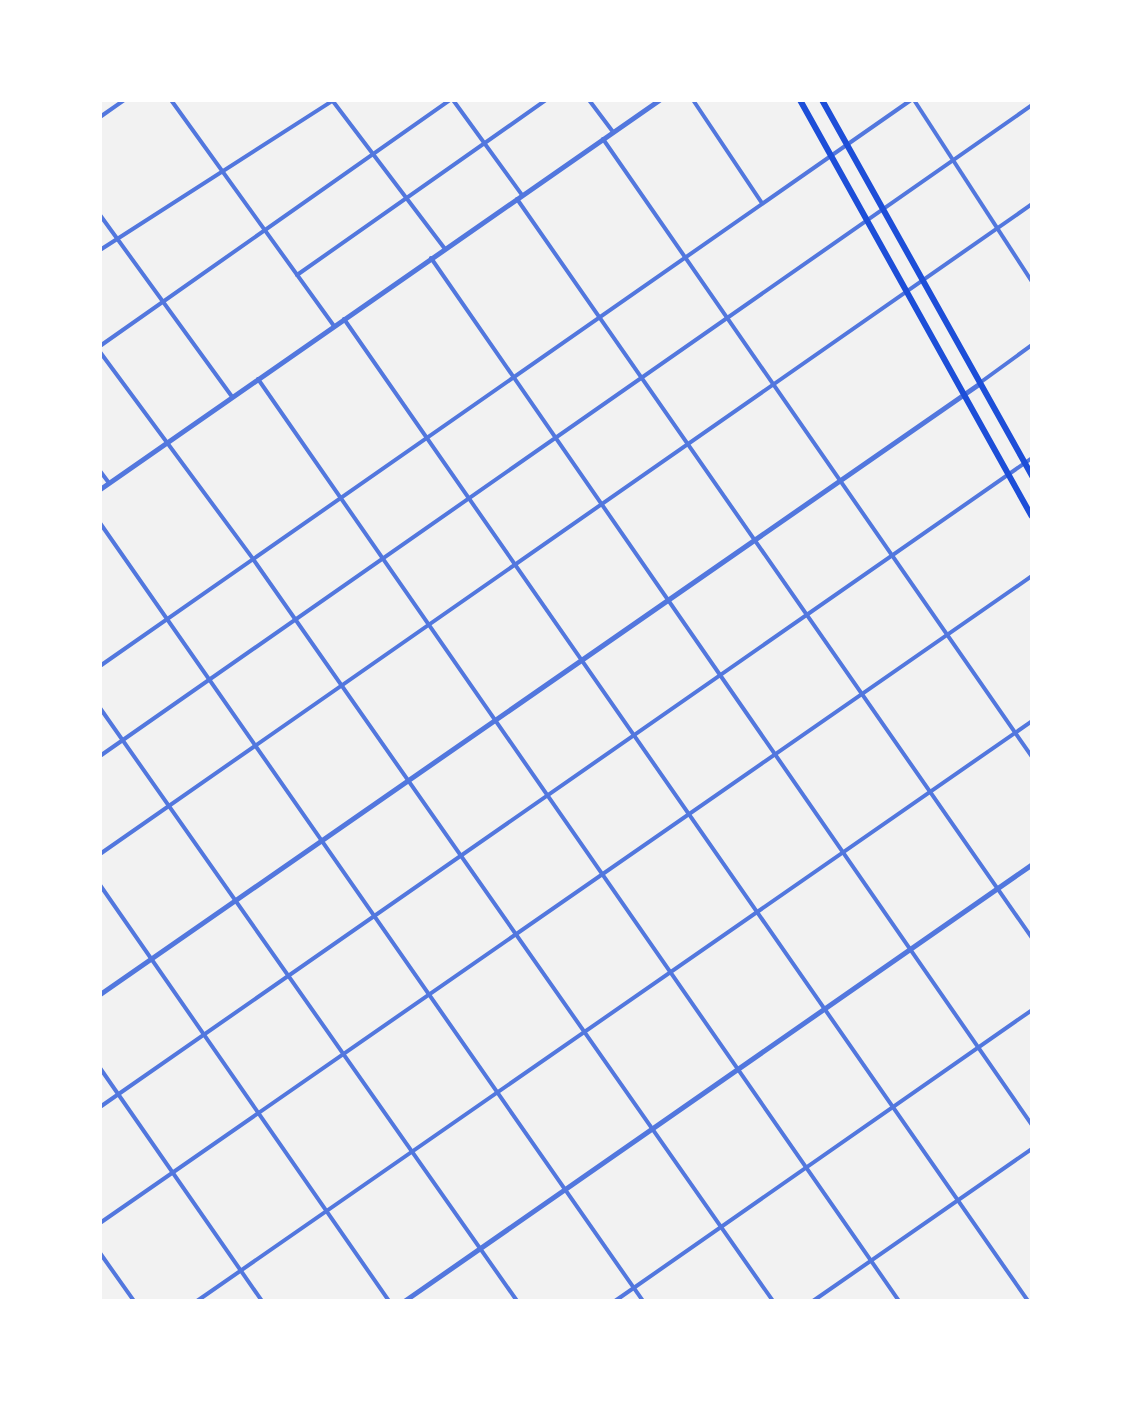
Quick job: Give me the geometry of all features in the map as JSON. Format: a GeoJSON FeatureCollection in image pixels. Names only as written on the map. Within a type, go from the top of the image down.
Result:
{"type":"FeatureCollection","features":[{"type":"Feature","properties":{"kind":"main road"},"geometry":{"type":"LineString","coordinates":[[800,100],[1032,516]]}},
{"type":"Feature","properties":{"kind":"main road"},"geometry":{"type":"LineString","coordinates":[[822,100],[1032,476]]}},
{"type":"Feature","properties":{"kind":"street"},"geometry":{"type":"LineString","coordinates":[[100,117],[124,100]]}},
{"type":"Feature","properties":{"kind":"street"},"geometry":{"type":"LineString","coordinates":[[171,100],[334,326]]}},
{"type":"Feature","properties":{"kind":"street"},"geometry":{"type":"LineString","coordinates":[[100,250],[219,167],[333,100],[445,249]]}},
{"type":"Feature","properties":{"kind":"street"},"geometry":{"type":"LineString","coordinates":[[100,346],[452,100],[485,144],[641,378],[1032,938]]}},
{"type":"Feature","properties":{"kind":"street"},"geometry":{"type":"LineString","coordinates":[[297,275],[546,100]]}},
{"type":"Feature","properties":{"kind":"street"},"geometry":{"type":"LineString","coordinates":[[589,100],[613,132]]}},
{"type":"Feature","properties":{"kind":"street"},"geometry":{"type":"LineString","coordinates":[[100,489],[659,100]]}},
{"type":"Feature","properties":{"kind":"street"},"geometry":{"type":"LineString","coordinates":[[693,100],[762,203]]}},
{"type":"Feature","properties":{"kind":"street"},"geometry":{"type":"LineString","coordinates":[[100,666],[913,100],[1001,226],[1032,282]]}},
{"type":"Feature","properties":{"kind":"street"},"geometry":{"type":"LineString","coordinates":[[100,756],[1032,105]]}},
{"type":"Feature","properties":{"kind":"street"},"geometry":{"type":"LineString","coordinates":[[603,139],[1032,757]]}},
{"type":"Feature","properties":{"kind":"street"},"geometry":{"type":"LineString","coordinates":[[100,853],[1032,204]]}},
{"type":"Feature","properties":{"kind":"street"},"geometry":{"type":"LineString","coordinates":[[100,215],[232,397]]}},
{"type":"Feature","properties":{"kind":"street"},"geometry":{"type":"LineString","coordinates":[[431,258],[1032,1125]]}},
{"type":"Feature","properties":{"kind":"street"},"geometry":{"type":"LineString","coordinates":[[344,319],[1027,1301],[1032,1296]]}},
{"type":"Feature","properties":{"kind":"street"},"geometry":{"type":"LineString","coordinates":[[100,994],[1032,345]]}},
{"type":"Feature","properties":{"kind":"street"},"geometry":{"type":"LineString","coordinates":[[100,352],[409,778],[773,1301]]}},
{"type":"Feature","properties":{"kind":"street"},"geometry":{"type":"LineString","coordinates":[[258,379],[899,1301]]}},
{"type":"Feature","properties":{"kind":"street"},"geometry":{"type":"LineString","coordinates":[[100,1107],[1032,458]]}},
{"type":"Feature","properties":{"kind":"street"},"geometry":{"type":"LineString","coordinates":[[100,471],[109,483]]}},
{"type":"Feature","properties":{"kind":"street"},"geometry":{"type":"LineString","coordinates":[[100,523],[323,838],[643,1301]]}},
{"type":"Feature","properties":{"kind":"street"},"geometry":{"type":"LineString","coordinates":[[100,1223],[1032,576]]}},
{"type":"Feature","properties":{"kind":"street"},"geometry":{"type":"LineString","coordinates":[[100,708],[237,897],[517,1301]]}},
{"type":"Feature","properties":{"kind":"street"},"geometry":{"type":"LineString","coordinates":[[197,1301],[1032,721]]}},
{"type":"Feature","properties":{"kind":"street"},"geometry":{"type":"LineString","coordinates":[[404,1301],[1032,864]]}},
{"type":"Feature","properties":{"kind":"street"},"geometry":{"type":"LineString","coordinates":[[100,885],[389,1301]]}},
{"type":"Feature","properties":{"kind":"street"},"geometry":{"type":"LineString","coordinates":[[615,1301],[1032,1010]]}},
{"type":"Feature","properties":{"kind":"street"},"geometry":{"type":"LineString","coordinates":[[100,1068],[262,1301]]}},
{"type":"Feature","properties":{"kind":"street"},"geometry":{"type":"LineString","coordinates":[[813,1301],[1032,1149]]}},
{"type":"Feature","properties":{"kind":"street"},"geometry":{"type":"LineString","coordinates":[[100,1253],[134,1301]]}}]}
